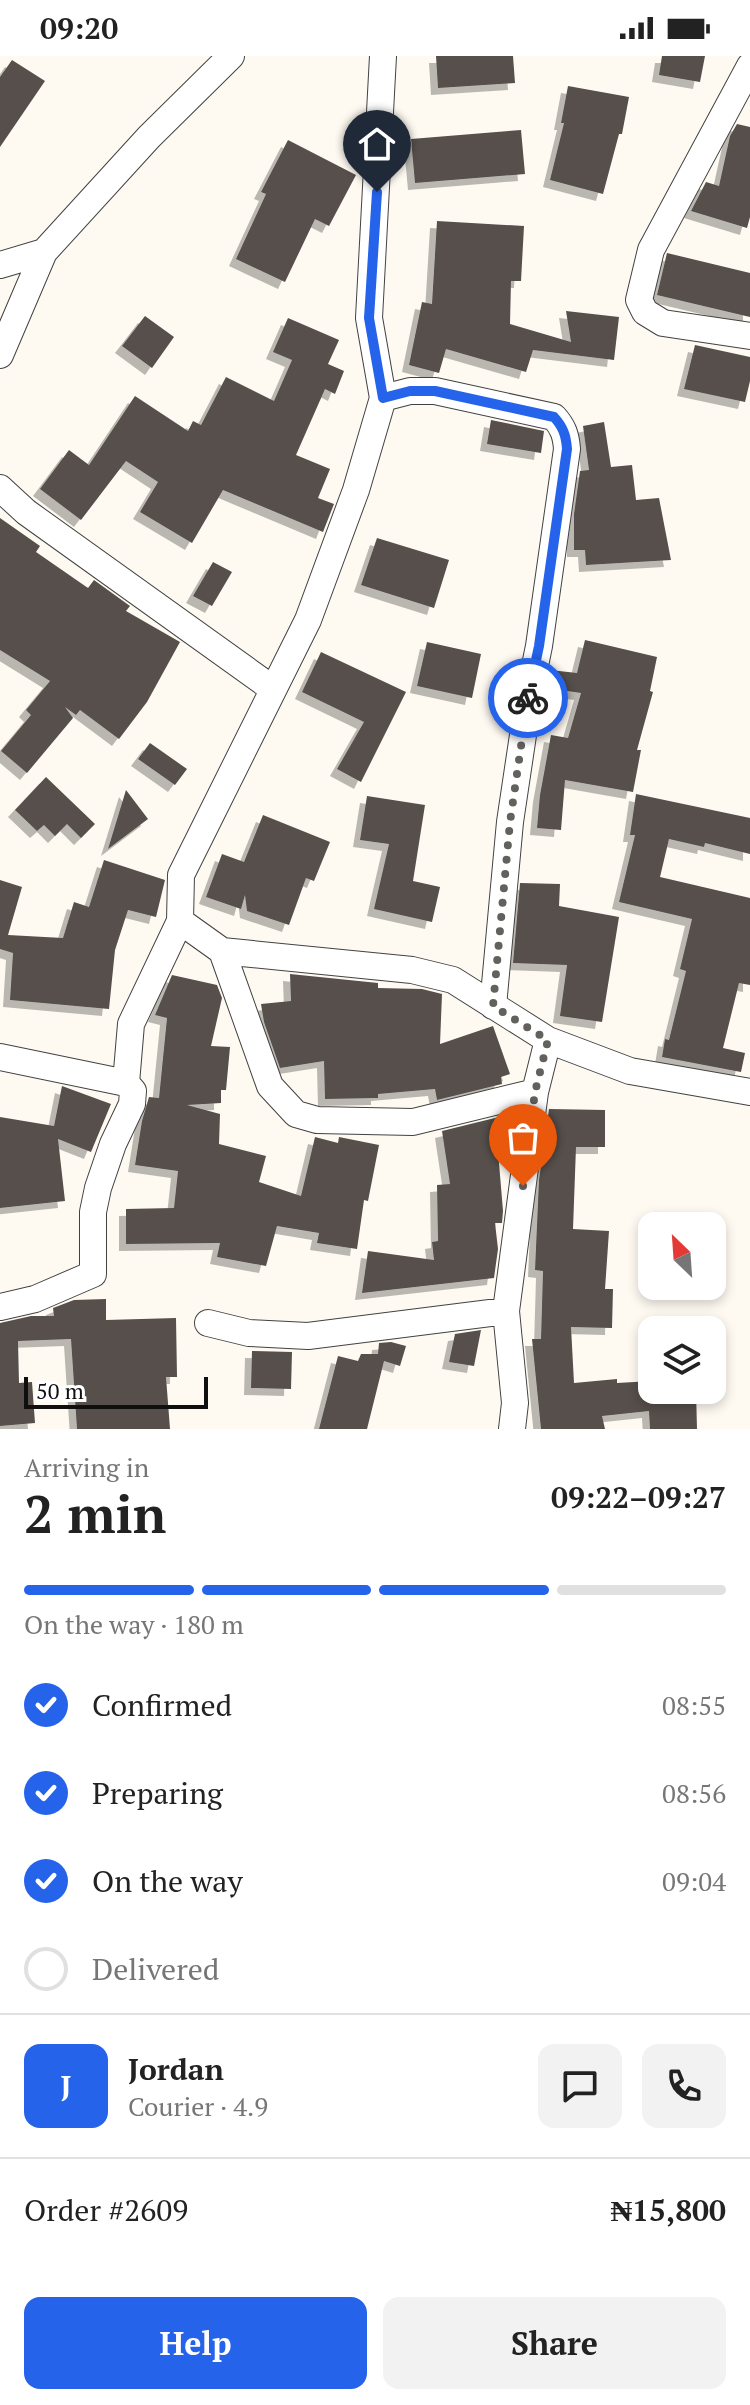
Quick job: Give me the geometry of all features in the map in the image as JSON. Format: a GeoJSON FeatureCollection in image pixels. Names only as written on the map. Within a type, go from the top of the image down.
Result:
{"type":"FeatureCollection","features":[{"type":"Feature","properties":{"kind":"street"},"geometry":{"type":"LineString","coordinates":[[0,355],[44,252],[149,137],[231,56]]}},
{"type":"Feature","properties":{"kind":"street"},"geometry":{"type":"LineString","coordinates":[[126,1083],[131,1024],[180,921],[181,875],[308,620],[356,490],[383,398],[369,318],[383,56]]}},
{"type":"Feature","properties":{"kind":"street"},"geometry":{"type":"LineString","coordinates":[[750,66],[651,250],[639,300],[645,312],[663,323],[750,336]]}},
{"type":"Feature","properties":{"kind":"street"},"geometry":{"type":"LineString","coordinates":[[0,265],[44,252]]}},
{"type":"Feature","properties":{"kind":"street"},"geometry":{"type":"LineString","coordinates":[[383,398],[410,391],[435,391],[554,417],[562,426],[566,438],[567,449],[541,631],[510,822],[493,1006]]}},
{"type":"Feature","properties":{"kind":"street"},"geometry":{"type":"LineString","coordinates":[[0,488],[26,512],[273,689]]}},
{"type":"Feature","properties":{"kind":"street"},"geometry":{"type":"LineString","coordinates":[[180,921],[222,951],[412,970],[453,980],[548,1040],[630,1071],[750,1092]]}},
{"type":"Feature","properties":{"kind":"street"},"geometry":{"type":"LineString","coordinates":[[222,951],[270,1086],[296,1114],[317,1120],[413,1122],[535,1092]]}},
{"type":"Feature","properties":{"kind":"street"},"geometry":{"type":"LineString","coordinates":[[512,1429],[515,1403],[506,1311],[535,1092],[548,1040]]}},
{"type":"Feature","properties":{"kind":"street"},"geometry":{"type":"LineString","coordinates":[[0,1057],[126,1083],[133,1091],[132,1104],[113,1144],[98,1188],[93,1212],[93,1274],[35,1299],[0,1307]]}},
{"type":"Feature","properties":{"kind":"street"},"geometry":{"type":"LineString","coordinates":[[208,1323],[249,1333],[308,1336],[506,1311]]}},
{"type":"Feature","properties":{"kind":"building"},"geometry":{"type":"Polygon","coordinates":[[[436,56],[513,56],[515,83],[438,88],[436,56]]]}},
{"type":"Feature","properties":{"kind":"building"},"geometry":{"type":"Polygon","coordinates":[[[662,56],[705,56],[700,82],[659,75],[662,56]]]}},
{"type":"Feature","properties":{"kind":"building"},"geometry":{"type":"Polygon","coordinates":[[[12,60],[45,81],[0,147],[0,77],[12,60]]]}},
{"type":"Feature","properties":{"kind":"building"},"geometry":{"type":"Polygon","coordinates":[[[568,86],[629,97],[622,134],[619,134],[603,194],[550,180],[564,123],[561,123],[568,86]]]}},
{"type":"Feature","properties":{"kind":"building"},"geometry":{"type":"Polygon","coordinates":[[[737,124],[750,127],[750,217],[747,228],[691,211],[706,182],[719,186],[730,136],[737,124]]]}},
{"type":"Feature","properties":{"kind":"building"},"geometry":{"type":"Polygon","coordinates":[[[521,130],[525,174],[415,183],[411,139],[521,130]]]}},
{"type":"Feature","properties":{"kind":"building"},"geometry":{"type":"Polygon","coordinates":[[[288,140],[356,175],[329,226],[315,219],[285,282],[236,259],[266,194],[261,192],[288,140]]]}},
{"type":"Feature","properties":{"kind":"building"},"geometry":{"type":"Polygon","coordinates":[[[437,221],[524,226],[521,281],[511,281],[510,324],[571,342],[566,311],[619,317],[614,360],[533,350],[526,372],[446,349],[439,373],[409,365],[422,302],[432,304],[437,221]]]}},
{"type":"Feature","properties":{"kind":"building"},"geometry":{"type":"Polygon","coordinates":[[[667,253],[750,273],[750,317],[657,295],[667,253]]]}},
{"type":"Feature","properties":{"kind":"building"},"geometry":{"type":"Polygon","coordinates":[[[145,316],[174,337],[152,368],[122,346],[145,316]]]}},
{"type":"Feature","properties":{"kind":"building"},"geometry":{"type":"Polygon","coordinates":[[[288,318],[339,340],[328,364],[344,371],[335,394],[325,389],[296,455],[330,469],[318,498],[334,504],[323,532],[223,490],[192,543],[140,512],[158,482],[126,461],[81,520],[40,489],[69,450],[89,465],[135,396],[188,431],[193,421],[201,425],[226,377],[274,401],[292,360],[273,352],[288,318]]]}},
{"type":"Feature","properties":{"kind":"building"},"geometry":{"type":"Polygon","coordinates":[[[695,345],[750,357],[750,381],[745,402],[684,389],[695,345]]]}},
{"type":"Feature","properties":{"kind":"building"},"geometry":{"type":"Polygon","coordinates":[[[491,420],[544,431],[541,453],[487,444],[491,420]]]}},
{"type":"Feature","properties":{"kind":"building"},"geometry":{"type":"Polygon","coordinates":[[[604,422],[611,467],[632,465],[636,500],[659,498],[671,560],[586,565],[585,550],[574,550],[574,514],[580,471],[589,470],[583,426],[604,422]]]}},
{"type":"Feature","properties":{"kind":"building"},"geometry":{"type":"Polygon","coordinates":[[[0,518],[40,546],[36,552],[88,588],[94,580],[130,606],[126,611],[180,642],[147,702],[119,739],[80,710],[76,715],[65,707],[73,718],[27,773],[1,751],[31,715],[26,710],[50,681],[0,650],[0,518]]]}},
{"type":"Feature","properties":{"kind":"building"},"geometry":{"type":"Polygon","coordinates":[[[377,538],[449,560],[434,608],[361,585],[377,538]]]}},
{"type":"Feature","properties":{"kind":"building"},"geometry":{"type":"Polygon","coordinates":[[[213,562],[232,572],[212,606],[193,596],[213,562]]]}},
{"type":"Feature","properties":{"kind":"building"},"geometry":{"type":"Polygon","coordinates":[[[585,640],[657,657],[650,691],[653,692],[637,750],[641,750],[633,792],[565,780],[561,830],[537,828],[551,735],[568,738],[581,693],[547,688],[550,670],[577,673],[585,640]]]}},
{"type":"Feature","properties":{"kind":"building"},"geometry":{"type":"Polygon","coordinates":[[[427,642],[481,654],[472,698],[417,686],[427,642]]]}},
{"type":"Feature","properties":{"kind":"building"},"geometry":{"type":"Polygon","coordinates":[[[321,652],[406,692],[361,782],[337,769],[364,722],[302,692],[321,652]]]}},
{"type":"Feature","properties":{"kind":"building"},"geometry":{"type":"Polygon","coordinates":[[[510,664],[519,665],[515,683],[508,682],[510,664]]]}},
{"type":"Feature","properties":{"kind":"building"},"geometry":{"type":"Polygon","coordinates":[[[150,743],[187,769],[175,785],[138,759],[150,743]]]}},
{"type":"Feature","properties":{"kind":"building"},"geometry":{"type":"Polygon","coordinates":[[[46,777],[95,824],[81,838],[67,824],[55,836],[44,825],[37,831],[15,810],[46,777]]]}},
{"type":"Feature","properties":{"kind":"building"},"geometry":{"type":"Polygon","coordinates":[[[126,790],[148,819],[108,849],[126,790]]]}},
{"type":"Feature","properties":{"kind":"building"},"geometry":{"type":"Polygon","coordinates":[[[636,794],[750,818],[750,854],[705,843],[704,847],[669,839],[660,877],[750,898],[750,985],[739,983],[723,1048],[745,1053],[741,1072],[662,1057],[686,971],[680,969],[692,919],[619,902],[635,835],[630,835],[636,794]]]}},
{"type":"Feature","properties":{"kind":"building"},"geometry":{"type":"Polygon","coordinates":[[[367,796],[425,805],[413,881],[440,887],[432,922],[374,909],[389,844],[360,840],[367,796]]]}},
{"type":"Feature","properties":{"kind":"building"},"geometry":{"type":"Polygon","coordinates":[[[263,815],[330,842],[314,881],[306,878],[289,925],[247,911],[245,895],[241,909],[206,897],[222,854],[244,862],[263,815]]]}},
{"type":"Feature","properties":{"kind":"building"},"geometry":{"type":"Polygon","coordinates":[[[104,860],[165,880],[156,917],[128,910],[115,950],[109,1009],[10,1000],[13,953],[0,949],[0,880],[22,887],[8,935],[63,938],[74,902],[89,907],[104,860]]]}},
{"type":"Feature","properties":{"kind":"building"},"geometry":{"type":"Polygon","coordinates":[[[520,883],[560,884],[559,906],[619,917],[602,1022],[560,1016],[567,965],[513,963],[520,883]]]}},
{"type":"Feature","properties":{"kind":"building"},"geometry":{"type":"Polygon","coordinates":[[[290,974],[378,983],[378,988],[422,989],[442,994],[440,1044],[493,1026],[510,1074],[501,1077],[502,1084],[437,1100],[435,1089],[378,1094],[378,1098],[325,1099],[324,1061],[280,1068],[264,1022],[261,1004],[291,1001],[290,974]]]}},
{"type":"Feature","properties":{"kind":"building"},"geometry":{"type":"Polygon","coordinates":[[[172,975],[217,985],[222,998],[211,1046],[230,1047],[226,1090],[221,1090],[221,1103],[187,1105],[220,1114],[219,1144],[266,1156],[259,1182],[301,1196],[315,1137],[338,1143],[339,1137],[379,1145],[368,1201],[364,1200],[357,1249],[317,1243],[319,1233],[277,1226],[266,1266],[217,1257],[220,1243],[126,1244],[126,1209],[174,1208],[178,1171],[135,1165],[149,1097],[159,1098],[167,1018],[155,1015],[172,975]]]}},
{"type":"Feature","properties":{"kind":"building"},"geometry":{"type":"Polygon","coordinates":[[[62,1086],[111,1104],[91,1152],[58,1139],[65,1201],[0,1208],[0,1117],[54,1126],[62,1086]]]}},
{"type":"Feature","properties":{"kind":"building"},"geometry":{"type":"Polygon","coordinates":[[[549,1109],[605,1110],[605,1147],[576,1147],[573,1229],[609,1231],[605,1289],[613,1289],[612,1328],[571,1327],[574,1383],[617,1379],[617,1383],[638,1382],[638,1404],[696,1404],[697,1429],[650,1429],[649,1411],[602,1416],[605,1429],[541,1429],[532,1339],[541,1339],[543,1271],[535,1270],[539,1180],[549,1109]]]}},
{"type":"Feature","properties":{"kind":"building"},"geometry":{"type":"Polygon","coordinates":[[[507,1115],[512,1147],[498,1151],[503,1211],[502,1223],[495,1223],[498,1249],[494,1278],[362,1293],[368,1251],[434,1260],[432,1242],[438,1241],[437,1185],[450,1184],[442,1131],[507,1115]]]}},
{"type":"Feature","properties":{"kind":"building"},"geometry":{"type":"Polygon","coordinates":[[[106,1299],[106,1320],[176,1318],[177,1377],[166,1377],[170,1429],[77,1429],[71,1339],[18,1341],[19,1383],[32,1382],[35,1423],[0,1426],[0,1323],[31,1316],[54,1316],[53,1308],[74,1300],[106,1299]]]}},
{"type":"Feature","properties":{"kind":"building"},"geometry":{"type":"Polygon","coordinates":[[[481,1330],[474,1366],[449,1362],[455,1334],[481,1330]]]}},
{"type":"Feature","properties":{"kind":"building"},"geometry":{"type":"Polygon","coordinates":[[[379,1343],[406,1346],[400,1366],[384,1361],[367,1429],[319,1429],[338,1356],[358,1361],[361,1354],[378,1354],[379,1343]]]}},
{"type":"Feature","properties":{"kind":"building"},"geometry":{"type":"Polygon","coordinates":[[[252,1351],[292,1352],[291,1389],[251,1388],[252,1351]]]}},
{"type":"Feature","properties":{"kind":"way so far"},"geometry":{"type":"LineString","coordinates":[[523,1186],[535,1092],[548,1040],[493,1006],[510,822],[528,698]]}},
{"type":"Feature","properties":{"kind":"route"},"geometry":{"type":"LineString","coordinates":[[377,192],[369,318],[383,398],[410,391],[435,391],[554,417],[562,426],[566,438],[567,449],[539,646],[528,698]]}}]}
